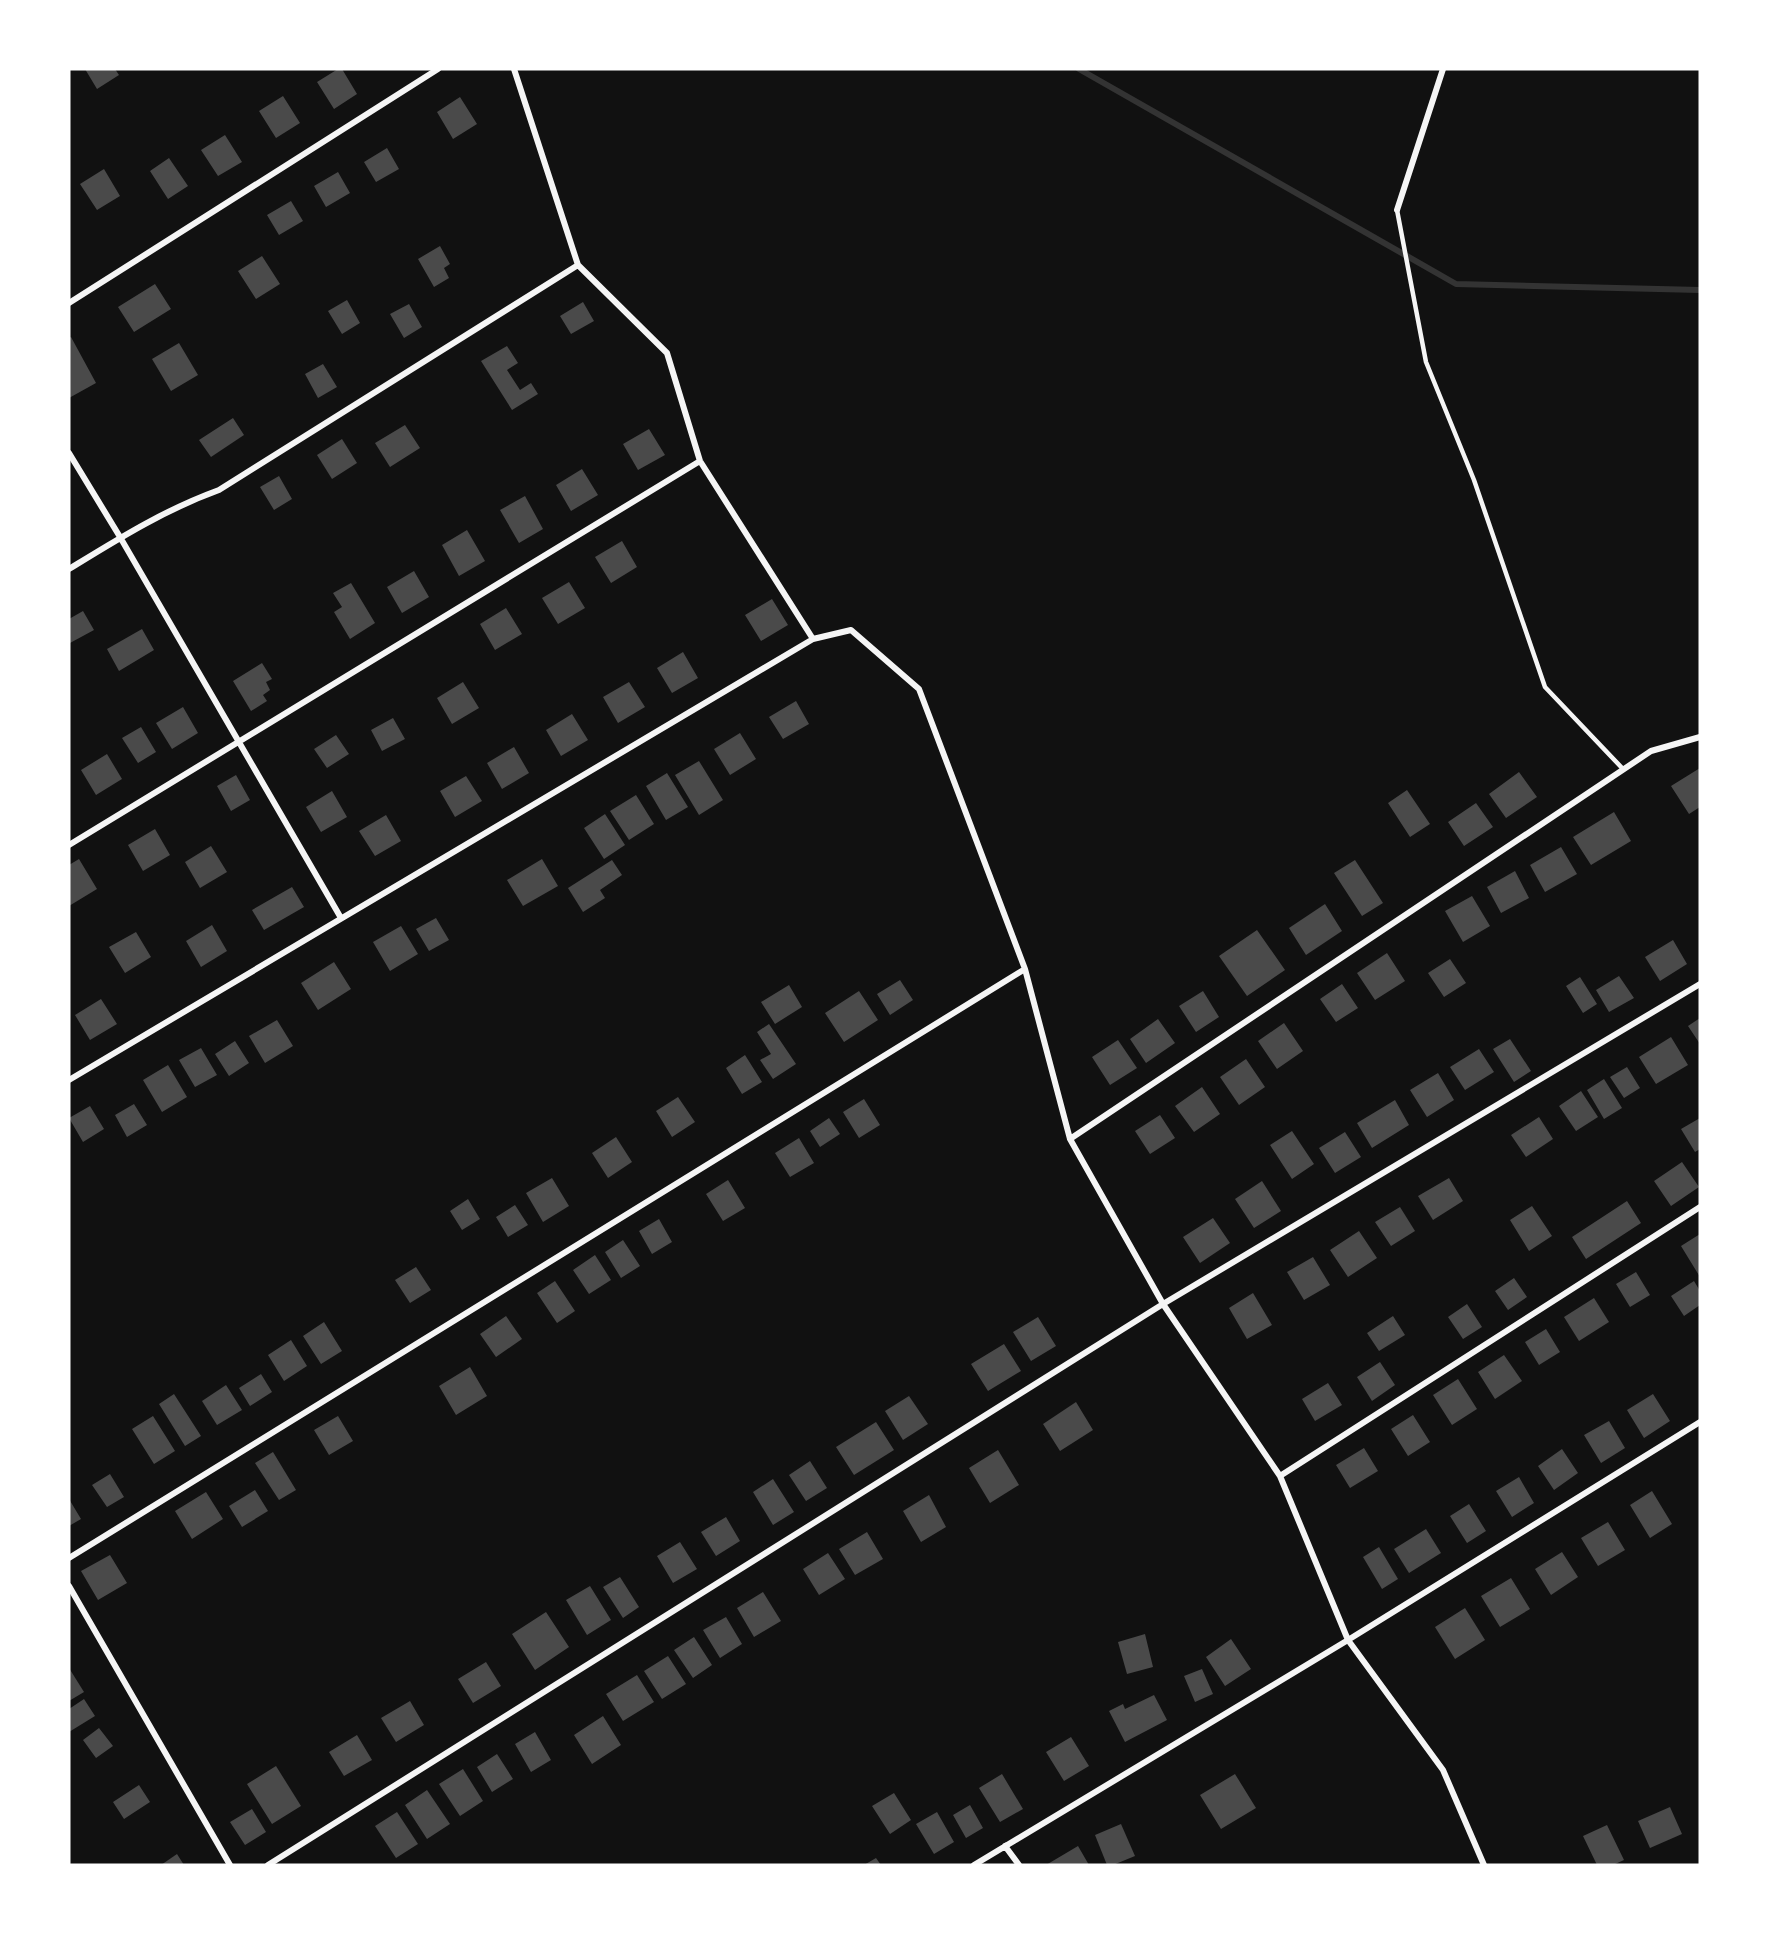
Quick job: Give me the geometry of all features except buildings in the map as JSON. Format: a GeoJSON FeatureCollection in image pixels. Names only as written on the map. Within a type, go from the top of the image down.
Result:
{"type":"FeatureCollection","features":[{"type":"Feature","properties":{"kind":"street"},"geometry":{"type":"LineString","coordinates":[[69,303],[438,69]]}},
{"type":"Feature","properties":{"kind":"street"},"geometry":{"type":"LineString","coordinates":[[513,69],[578,265],[666,353],[700,461],[813,639]]}},
{"type":"Feature","properties":{"kind":"street"},"geometry":{"type":"LineString","coordinates":[[1397,210],[1443,69]]}},
{"type":"Feature","properties":{"kind":"street"},"geometry":{"type":"LineString","coordinates":[[69,569],[120,537],[182,503],[219,490],[578,265]]}},
{"type":"Feature","properties":{"kind":"street"},"geometry":{"type":"LineString","coordinates":[[69,453],[341,918]]}},
{"type":"Feature","properties":{"kind":"street"},"geometry":{"type":"LineString","coordinates":[[69,845],[700,461]]}},
{"type":"Feature","properties":{"kind":"street"},"geometry":{"type":"LineString","coordinates":[[69,1080],[813,639],[850,630],[919,689],[1025,969],[1070,1139],[1163,1304],[1280,1476],[1348,1640],[1443,1770],[1484,1865]]}},
{"type":"Feature","properties":{"kind":"street"},"geometry":{"type":"LineString","coordinates":[[1070,1139],[1651,751],[1700,736]]}},
{"type":"Feature","properties":{"kind":"street"},"geometry":{"type":"LineString","coordinates":[[69,1558],[1025,969]]}},
{"type":"Feature","properties":{"kind":"street"},"geometry":{"type":"LineString","coordinates":[[268,1865],[1163,1304],[1700,984]]}},
{"type":"Feature","properties":{"kind":"street"},"geometry":{"type":"LineString","coordinates":[[1280,1476],[1700,1208]]}},
{"type":"Feature","properties":{"kind":"street"},"geometry":{"type":"LineString","coordinates":[[974,1865],[1348,1640],[1700,1422]]}},
{"type":"Feature","properties":{"kind":"street"},"geometry":{"type":"LineString","coordinates":[[69,1586],[230,1865]]}},
{"type":"Feature","properties":{"kind":"street"},"geometry":{"type":"LineString","coordinates":[[1005,1846],[1018,1865]]}},
{"type":"Feature","properties":{"kind":"lane"},"geometry":{"type":"LineString","coordinates":[[1397,210],[1426,362],[1474,480],[1545,687],[1623,770]]}},
{"type":"Feature","properties":{"kind":"waterway"},"geometry":{"type":"LineString","coordinates":[[1079,69],[1456,284],[1700,290]]}}]}
